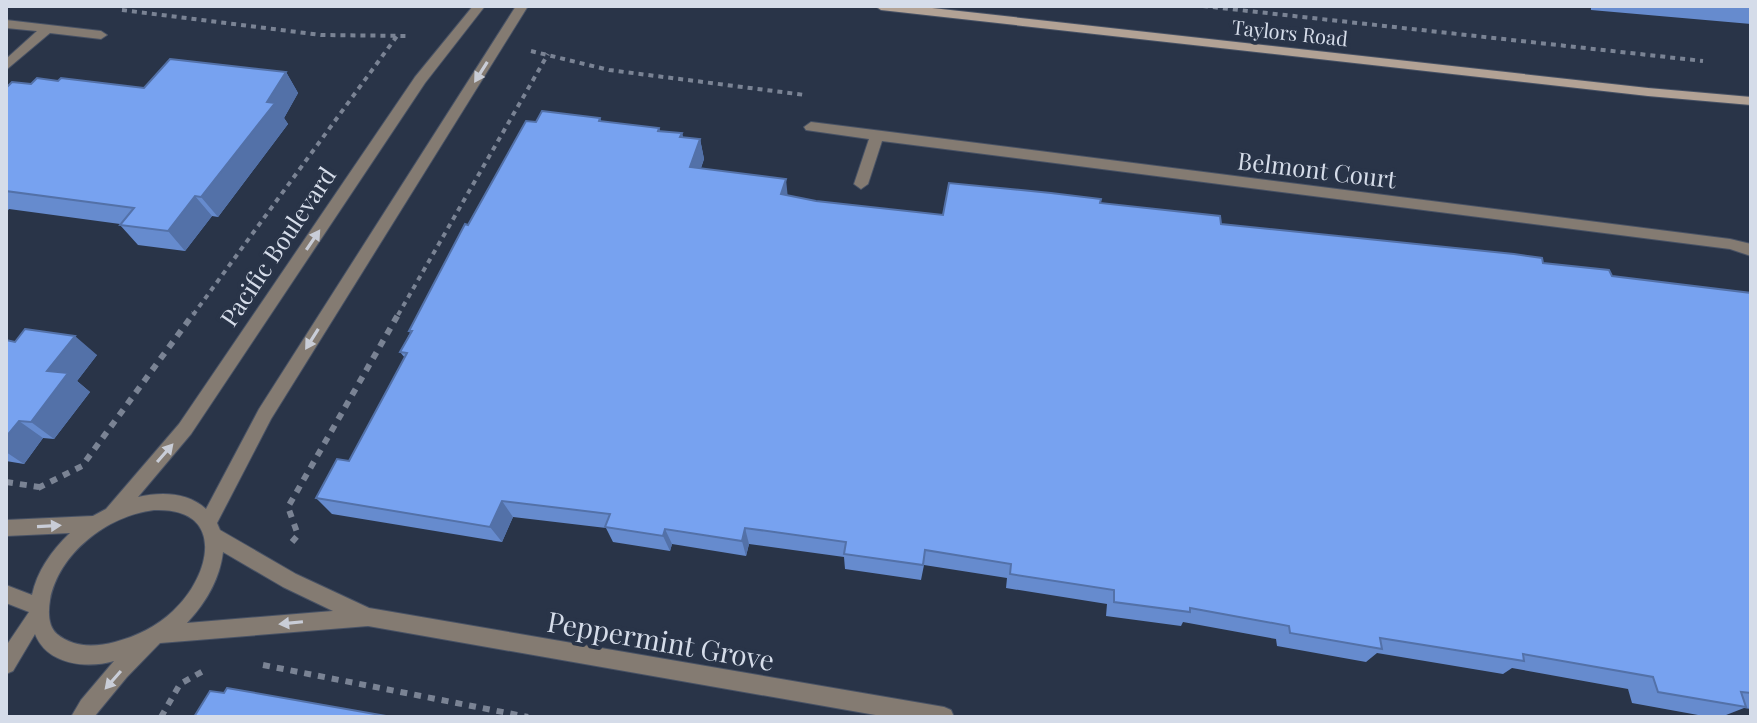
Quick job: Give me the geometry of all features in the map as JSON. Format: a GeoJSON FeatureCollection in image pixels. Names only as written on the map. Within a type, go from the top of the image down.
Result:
{"type":"FeatureCollection","features":[{"type":"Feature","properties":{"kind":"main road","name":"Taylors Road"},"geometry":{"type":"LineString","coordinates":[[881,6],[1751,101]]}},
{"type":"Feature","properties":{"kind":"main road","name":"Taylors Road"},"geometry":{"type":"LineString","coordinates":[[1648,92],[1751,111]]}},
{"type":"Feature","properties":{"kind":"street","name":"Pacific Boulevard"},"geometry":{"type":"LineString","coordinates":[[114,512],[185,429],[420,80],[479,6]]}},
{"type":"Feature","properties":{"kind":"street"},"geometry":{"type":"LineString","coordinates":[[211,529],[265,414],[522,6]]}},
{"type":"Feature","properties":{"kind":"street"},"geometry":{"type":"LineString","coordinates":[[6,24],[101,35]]}},
{"type":"Feature","properties":{"kind":"street"},"geometry":{"type":"LineString","coordinates":[[6,66],[47,29]]}},
{"type":"Feature","properties":{"kind":"street","name":"Belmont Court"},"geometry":{"type":"LineString","coordinates":[[811,127],[1730,244],[1751,250]]}},
{"type":"Feature","properties":{"kind":"street"},"geometry":{"type":"LineString","coordinates":[[861,184],[877,134]]}},
{"type":"Feature","properties":{"kind":"street"},"geometry":{"type":"LineString","coordinates":[[6,664],[34,612],[40,583],[52,561],[70,541],[114,512],[143,503],[170,502],[192,508],[211,529],[215,555],[210,576],[181,616],[152,638],[81,717]]}},
{"type":"Feature","properties":{"kind":"street"},"geometry":{"type":"LineString","coordinates":[[6,528],[92,524]]}},
{"type":"Feature","properties":{"kind":"street","name":"Peppermint Grove"},"geometry":{"type":"LineString","coordinates":[[211,529],[273,573],[309,593],[369,617],[944,717]]}},
{"type":"Feature","properties":{"kind":"street"},"geometry":{"type":"LineString","coordinates":[[6,594],[34,612],[42,639],[59,653],[85,659],[115,655],[152,638]]}},
{"type":"Feature","properties":{"kind":"street","name":"Peppermint Grove"},"geometry":{"type":"LineString","coordinates":[[152,638],[240,631],[291,622],[369,617]]}},
{"type":"Feature","properties":{"kind":"path"},"geometry":{"type":"LineString","coordinates":[[1203,6],[1705,61]]}},
{"type":"Feature","properties":{"kind":"path"},"geometry":{"type":"LineString","coordinates":[[31,497],[39,487],[82,466],[397,35]]}},
{"type":"Feature","properties":{"kind":"path"},"geometry":{"type":"LineString","coordinates":[[273,573],[284,551],[298,535],[288,507],[548,54]]}},
{"type":"Feature","properties":{"kind":"path"},"geometry":{"type":"LineString","coordinates":[[6,482],[39,487]]}},
{"type":"Feature","properties":{"kind":"path"},"geometry":{"type":"LineString","coordinates":[[161,717],[180,684],[227,658],[240,631]]}},
{"type":"Feature","properties":{"kind":"path"},"geometry":{"type":"LineString","coordinates":[[227,658],[528,717]]}},
{"type":"Feature","properties":{"kind":"building"},"geometry":{"type":"Polygon","coordinates":[[[170,59],[286,72],[267,102],[275,103],[201,197],[195,196],[168,231],[120,225],[134,208],[6,191],[6,88],[12,82],[31,84],[37,78],[58,81],[61,78],[144,88],[170,59]]]}},
{"type":"Feature","properties":{"kind":"building"},"geometry":{"type":"Polygon","coordinates":[[[542,111],[682,133],[680,137],[700,139],[690,167],[786,179],[781,194],[816,201],[943,215],[949,183],[1051,193],[1101,199],[1100,203],[1220,216],[1221,224],[1514,254],[1542,258],[1543,263],[1609,270],[1612,276],[1751,293],[1751,693],[1741,692],[1746,707],[1658,692],[1653,677],[1523,654],[1524,661],[1380,638],[1382,649],[1290,633],[1289,626],[1190,608],[1190,612],[1114,602],[1114,590],[1010,574],[1011,564],[925,550],[923,565],[844,554],[846,542],[745,528],[742,541],[665,529],[663,536],[605,527],[610,514],[502,501],[490,527],[316,498],[337,459],[349,461],[407,353],[400,352],[412,331],[409,331],[465,224],[468,225],[526,121],[536,122],[542,111]]]}},
{"type":"Feature","properties":{"kind":"building"},"geometry":{"type":"Polygon","coordinates":[[[25,329],[75,336],[47,371],[68,373],[31,422],[19,421],[6,437],[6,340],[15,342],[25,329]]]}},
{"type":"Feature","properties":{"kind":"building"},"geometry":{"type":"Polygon","coordinates":[[[227,688],[386,716],[194,717],[210,691],[224,693],[227,688]]]}}]}
